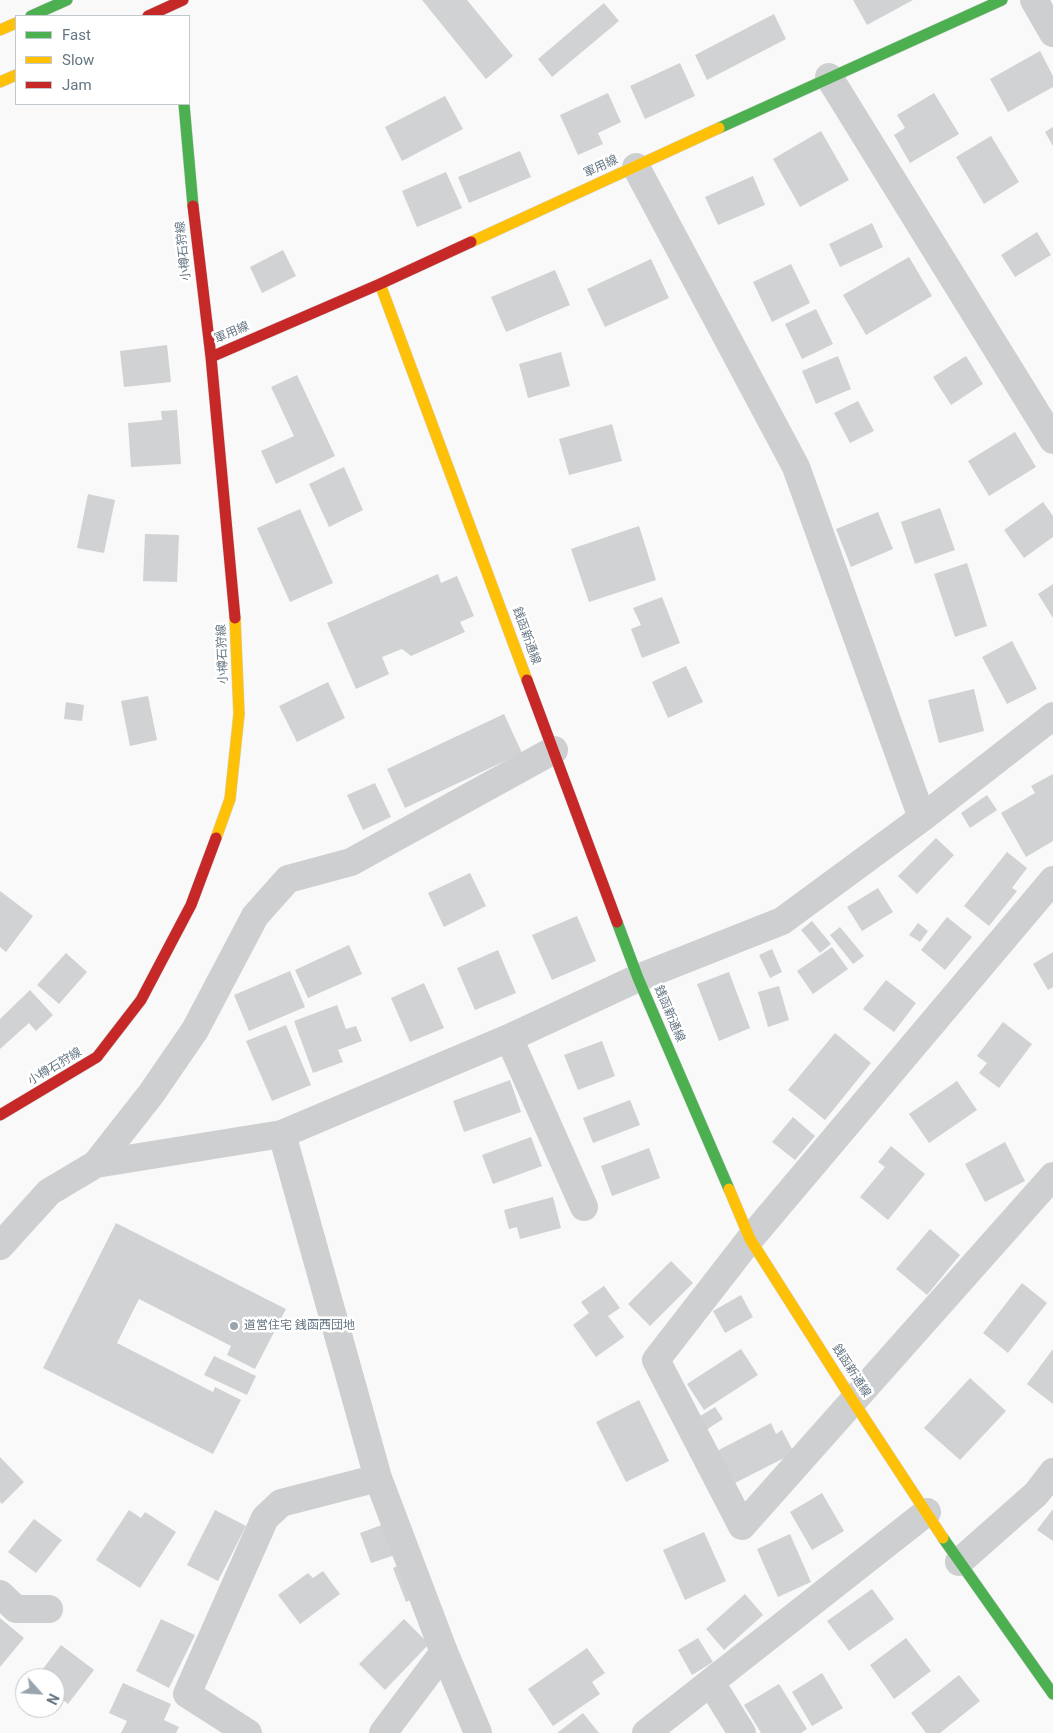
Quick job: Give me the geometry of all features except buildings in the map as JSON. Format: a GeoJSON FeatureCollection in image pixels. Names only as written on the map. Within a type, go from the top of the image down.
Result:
{"type":"FeatureCollection","features":[{"type":"Feature","properties":{"kind":"main road"},"geometry":{"type":"LineString","coordinates":[[33,15],[68,0]]}},
{"type":"Feature","properties":{"kind":"main road","name":"軍用線"},"geometry":{"type":"LineString","coordinates":[[211,357],[380,284],[828,77],[1002,0]]}},
{"type":"Feature","properties":{"kind":"main road"},"geometry":{"type":"LineString","coordinates":[[151,15],[177,5]]}},
{"type":"Feature","properties":{"kind":"main road"},"geometry":{"type":"LineString","coordinates":[[0,30],[15,23]]}},
{"type":"Feature","properties":{"kind":"main road"},"geometry":{"type":"LineString","coordinates":[[0,82],[15,75]]}},
{"type":"Feature","properties":{"kind":"main road","name":"小樽石狩線"},"geometry":{"type":"LineString","coordinates":[[0,1115],[97,1057],[141,1000],[191,906],[230,799],[239,714],[236,627],[211,357],[197,249],[184,105]]}},
{"type":"Feature","properties":{"kind":"main road","name":"銭函新通線"},"geometry":{"type":"LineString","coordinates":[[380,284],[638,978],[750,1238],[959,1562],[1053,1694]]}},
{"type":"Feature","properties":{"kind":"street"},"geometry":{"type":"LineString","coordinates":[[1034,0],[1053,33]]}},
{"type":"Feature","properties":{"kind":"street"},"geometry":{"type":"LineString","coordinates":[[828,77],[1053,440]]}},
{"type":"Feature","properties":{"kind":"street"},"geometry":{"type":"LineString","coordinates":[[636,167],[796,467],[922,818]]}},
{"type":"Feature","properties":{"kind":"street"},"geometry":{"type":"LineString","coordinates":[[0,1246],[48,1192],[96,1164],[282,1134],[509,1038],[638,978],[782,921],[1052,719]]}},
{"type":"Feature","properties":{"kind":"street"},"geometry":{"type":"LineString","coordinates":[[96,1164],[151,1094],[195,1030],[255,916],[288,879],[351,862],[554,750]]}},
{"type":"Feature","properties":{"kind":"street"},"geometry":{"type":"LineString","coordinates":[[1053,880],[750,1238],[656,1360],[742,1526],[1053,1176]]}},
{"type":"Feature","properties":{"kind":"street"},"geometry":{"type":"LineString","coordinates":[[509,1038],[584,1207]]}},
{"type":"Feature","properties":{"kind":"street"},"geometry":{"type":"LineString","coordinates":[[282,1134],[378,1478],[444,1652],[478,1733]]}},
{"type":"Feature","properties":{"kind":"street"},"geometry":{"type":"LineString","coordinates":[[959,1562],[1036,1494],[1053,1472]]}},
{"type":"Feature","properties":{"kind":"street"},"geometry":{"type":"LineString","coordinates":[[248,1733],[187,1694],[265,1518],[281,1503],[378,1478]]}},
{"type":"Feature","properties":{"kind":"street"},"geometry":{"type":"LineString","coordinates":[[646,1733],[926,1512]]}},
{"type":"Feature","properties":{"kind":"street"},"geometry":{"type":"LineString","coordinates":[[0,1594],[16,1609],[49,1609]]}},
{"type":"Feature","properties":{"kind":"street"},"geometry":{"type":"LineString","coordinates":[[383,1733],[444,1652]]}},
{"type":"Feature","properties":{"kind":"street"},"geometry":{"type":"LineString","coordinates":[[711,1683],[742,1733]]}},
{"type":"Feature","properties":{"kind":"traffic: fast"},"geometry":{"type":"LineString","coordinates":[[33,15],[67,0]]}},
{"type":"Feature","properties":{"kind":"traffic: fast"},"geometry":{"type":"LineString","coordinates":[[719,128],[1002,0]]}},
{"type":"Feature","properties":{"kind":"traffic: fast"},"geometry":{"type":"LineString","coordinates":[[184,105],[193,206]]}},
{"type":"Feature","properties":{"kind":"traffic: fast"},"geometry":{"type":"LineString","coordinates":[[617,922],[638,978],[729,1189]]}},
{"type":"Feature","properties":{"kind":"traffic: fast"},"geometry":{"type":"LineString","coordinates":[[943,1538],[1053,1694]]}},
{"type":"Feature","properties":{"kind":"traffic: slow"},"geometry":{"type":"LineString","coordinates":[[0,30],[15,23]]}},
{"type":"Feature","properties":{"kind":"traffic: slow"},"geometry":{"type":"LineString","coordinates":[[0,82],[15,75]]}},
{"type":"Feature","properties":{"kind":"traffic: slow"},"geometry":{"type":"LineString","coordinates":[[471,242],[719,128]]}},
{"type":"Feature","properties":{"kind":"traffic: slow"},"geometry":{"type":"LineString","coordinates":[[380,284],[527,680]]}},
{"type":"Feature","properties":{"kind":"traffic: slow"},"geometry":{"type":"LineString","coordinates":[[216,838],[230,799],[239,714],[235,618]]}},
{"type":"Feature","properties":{"kind":"traffic: slow"},"geometry":{"type":"LineString","coordinates":[[729,1189],[750,1239],[943,1538]]}},
{"type":"Feature","properties":{"kind":"traffic: jam"},"geometry":{"type":"LineString","coordinates":[[150,15],[183,0]]}},
{"type":"Feature","properties":{"kind":"traffic: jam"},"geometry":{"type":"LineString","coordinates":[[193,206],[211,357],[235,618]]}},
{"type":"Feature","properties":{"kind":"traffic: jam"},"geometry":{"type":"LineString","coordinates":[[211,357],[380,284],[471,242]]}},
{"type":"Feature","properties":{"kind":"traffic: jam"},"geometry":{"type":"LineString","coordinates":[[527,680],[617,922]]}},
{"type":"Feature","properties":{"kind":"traffic: jam"},"geometry":{"type":"LineString","coordinates":[[0,1115],[97,1057],[141,1000],[191,905],[216,838]]}},
{"type":"Feature","properties":{"kind":"place","name":"道営住宅 銭函西団地"},"geometry":{"type":"Point","coordinates":[234,1326]}}]}
